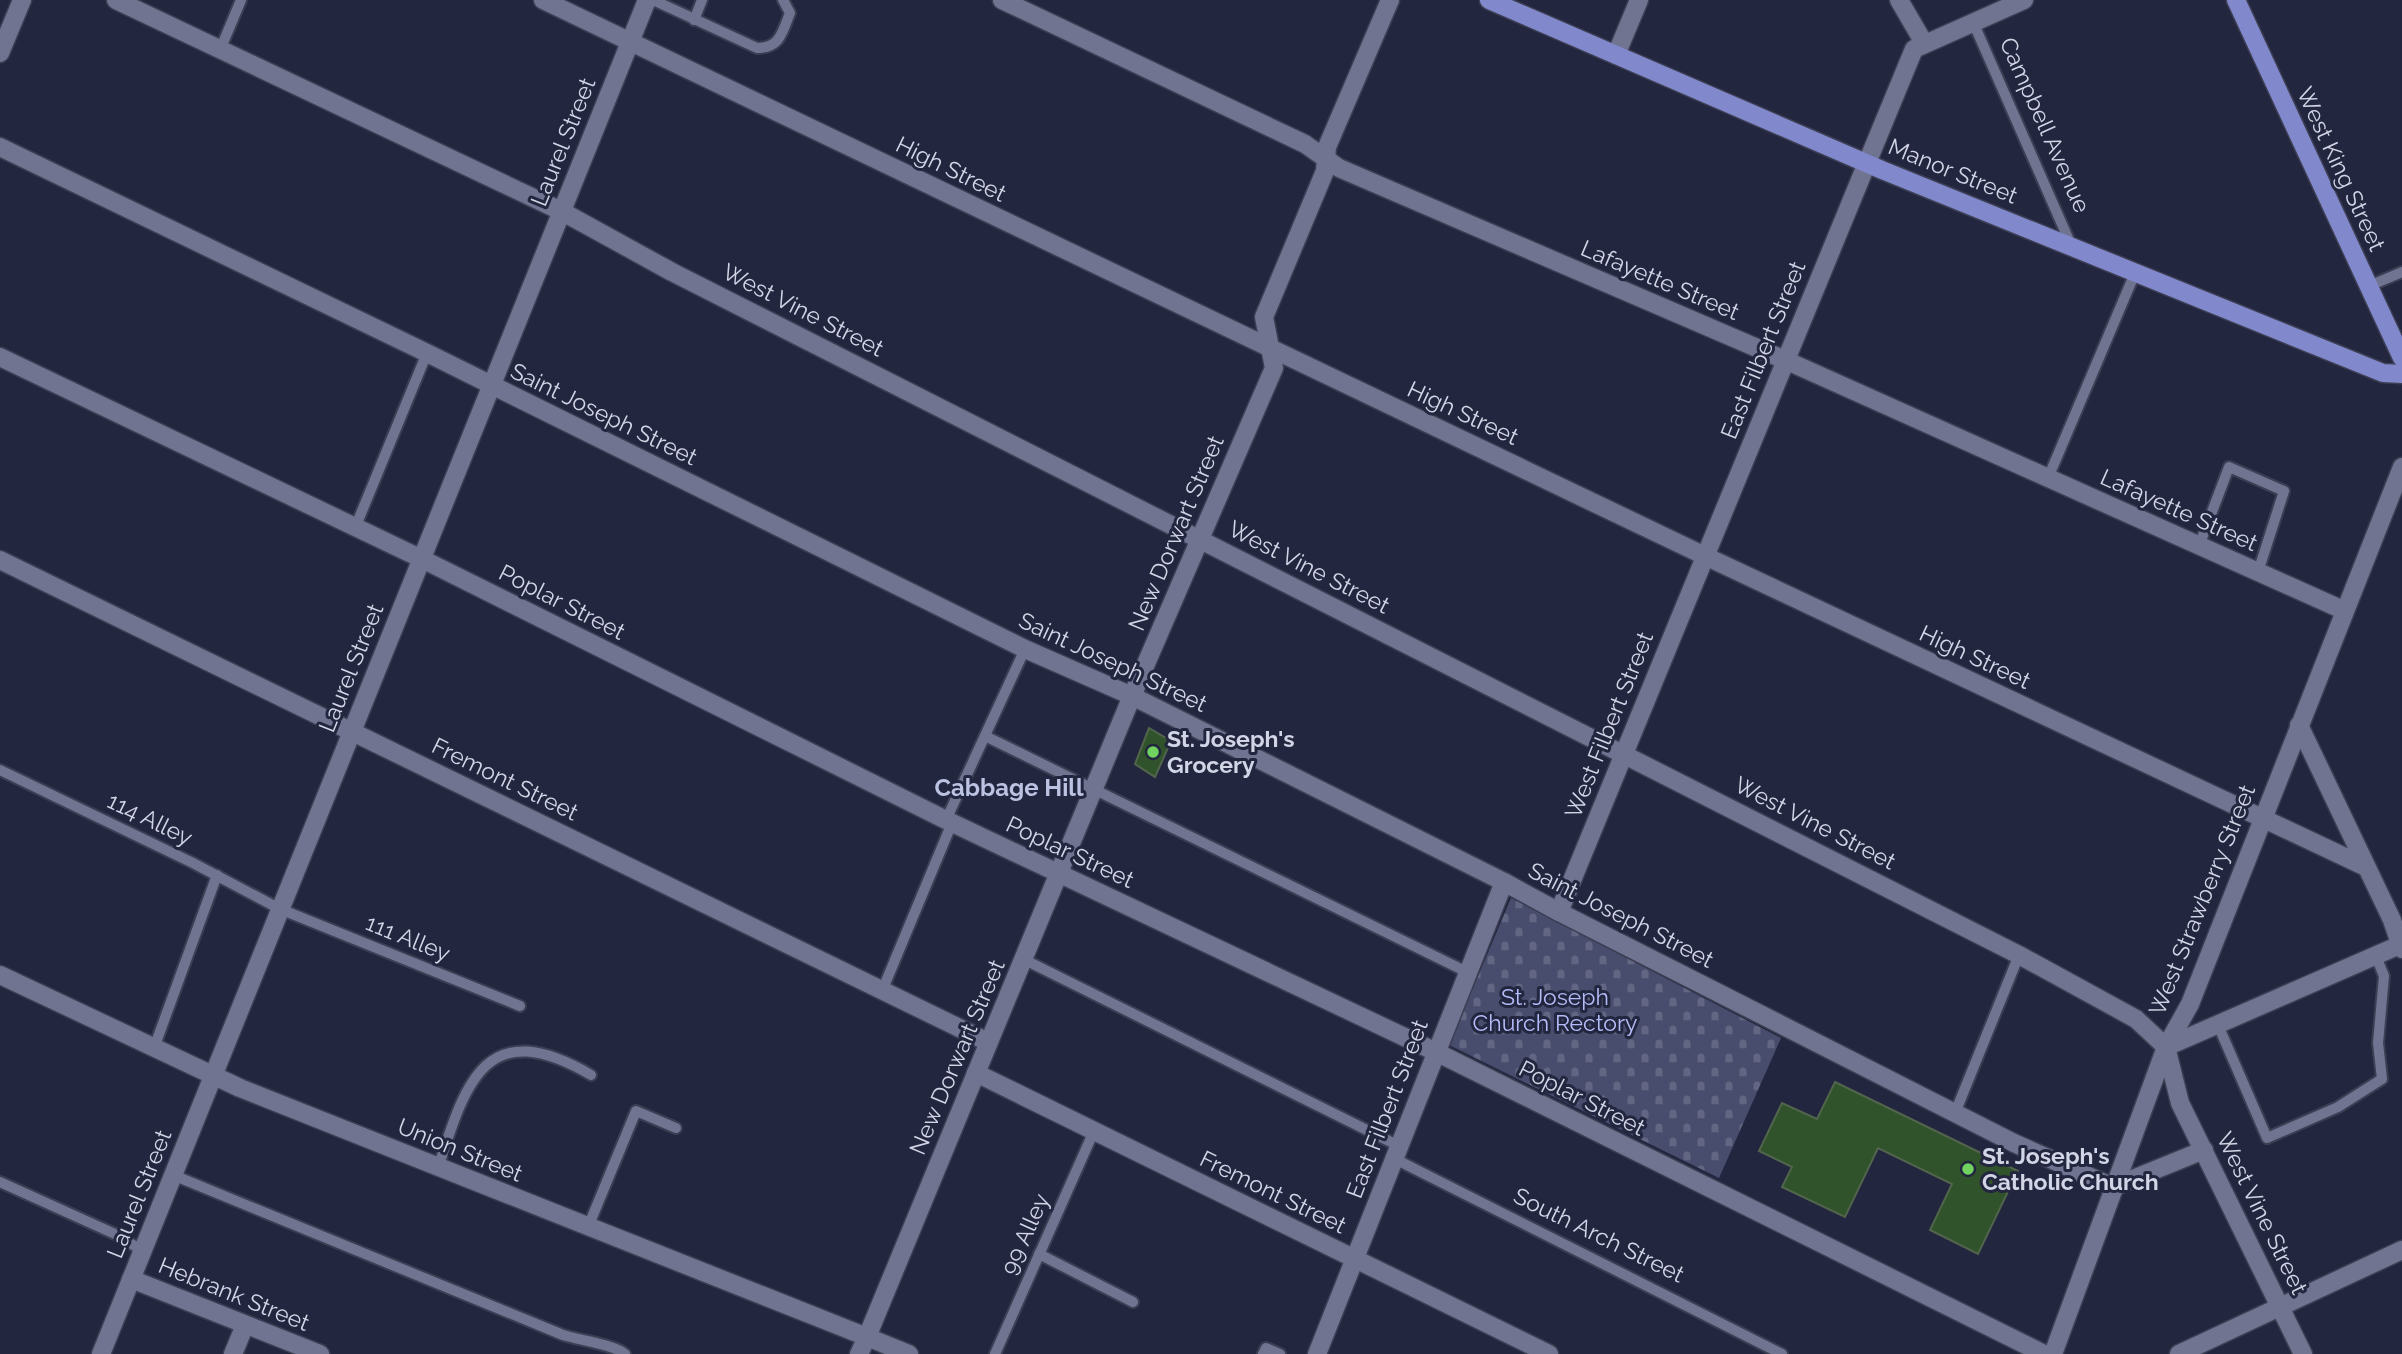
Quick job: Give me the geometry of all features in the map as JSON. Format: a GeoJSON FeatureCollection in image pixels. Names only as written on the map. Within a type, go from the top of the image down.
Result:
{"type":"FeatureCollection","features":[{"type":"Feature","properties":{"kind":"main road","name":"Manor Street"},"geometry":{"type":"LineString","coordinates":[[1489,0],[1867,163],[2135,273],[2383,373],[2402,374]]}},
{"type":"Feature","properties":{"kind":"main road","name":"West King Street"},"geometry":{"type":"LineString","coordinates":[[2236,0],[2402,358]]}},
{"type":"Feature","properties":{"kind":"street"},"geometry":{"type":"LineString","coordinates":[[0,53],[22,0]]}},
{"type":"Feature","properties":{"kind":"street","name":"West Vine Street"},"geometry":{"type":"LineString","coordinates":[[116,0],[561,211],[672,272],[1624,753],[2019,955],[2136,1019],[2166,1047],[2180,1103],[2303,1354]]}},
{"type":"Feature","properties":{"kind":"street","name":"High Street"},"geometry":{"type":"LineString","coordinates":[[543,0],[1705,556],[2364,866]]}},
{"type":"Feature","properties":{"kind":"street","name":"Laurel Street"},"geometry":{"type":"LineString","coordinates":[[101,1354],[647,0]]}},
{"type":"Feature","properties":{"kind":"street","name":"Lafayette Street"},"geometry":{"type":"LineString","coordinates":[[1002,0],[1305,144],[1326,160],[1352,174],[1785,360],[2343,610]]}},
{"type":"Feature","properties":{"kind":"street","name":"New Dorwart Street"},"geometry":{"type":"LineString","coordinates":[[859,1354],[988,1042],[1025,960],[1132,696],[1274,368],[1264,317],[1325,171],[1327,147],[1390,0]]}},
{"type":"Feature","properties":{"kind":"street"},"geometry":{"type":"LineString","coordinates":[[1616,55],[1639,0]]}},
{"type":"Feature","properties":{"kind":"street"},"geometry":{"type":"LineString","coordinates":[[1899,0],[1924,43]]}},
{"type":"Feature","properties":{"kind":"street"},"geometry":{"type":"LineString","coordinates":[[1867,163],[1914,49],[2024,0]]}},
{"type":"Feature","properties":{"kind":"street","name":"Saint Joseph Street"},"geometry":{"type":"LineString","coordinates":[[0,146],[1026,649],[1132,696],[1504,882],[1955,1113],[2113,1187]]}},
{"type":"Feature","properties":{"kind":"street","name":"East Filbert Street"},"geometry":{"type":"LineString","coordinates":[[1705,556],[1867,163]]}},
{"type":"Feature","properties":{"kind":"street","name":"Poplar Street"},"geometry":{"type":"LineString","coordinates":[[0,357],[422,559],[949,822],[1434,1051],[2044,1354]]}},
{"type":"Feature","properties":{"kind":"street","name":"West Strawberry Street"},"geometry":{"type":"LineString","coordinates":[[2053,1354],[2166,1047],[2190,1004],[2343,610],[2402,467]]}},
{"type":"Feature","properties":{"kind":"street","name":"West Filbert Street"},"geometry":{"type":"LineString","coordinates":[[1559,912],[1705,556]]}},
{"type":"Feature","properties":{"kind":"street","name":"Fremont Street"},"geometry":{"type":"LineString","coordinates":[[0,560],[988,1042]]}},
{"type":"Feature","properties":{"kind":"street"},"geometry":{"type":"LineString","coordinates":[[2166,1047],[2375,954],[2402,946],[2299,725]]}},
{"type":"Feature","properties":{"kind":"street","name":"East Filbert Street"},"geometry":{"type":"LineString","coordinates":[[1317,1354],[1356,1261],[1434,1051],[1504,882]]}},
{"type":"Feature","properties":{"kind":"street","name":"Union Street"},"geometry":{"type":"LineString","coordinates":[[0,975],[213,1075],[438,1168],[909,1354]]}},
{"type":"Feature","properties":{"kind":"street","name":"Fremont Street"},"geometry":{"type":"LineString","coordinates":[[976,1073],[1549,1354]]}},
{"type":"Feature","properties":{"kind":"street"},"geometry":{"type":"LineString","coordinates":[[2113,1187],[2204,1150]]}},
{"type":"Feature","properties":{"kind":"street"},"geometry":{"type":"LineString","coordinates":[[2179,1354],[2402,1250]]}},
{"type":"Feature","properties":{"kind":"street","name":"Hebrank Street"},"geometry":{"type":"LineString","coordinates":[[131,1279],[320,1354]]}},
{"type":"Feature","properties":{"kind":"street"},"geometry":{"type":"LineString","coordinates":[[233,1354],[245,1325]]}},
{"type":"Feature","properties":{"kind":"lane"},"geometry":{"type":"LineString","coordinates":[[220,50],[241,0]]}},
{"type":"Feature","properties":{"kind":"lane"},"geometry":{"type":"LineString","coordinates":[[653,0],[757,48],[769,48],[778,43],[790,13],[783,0]]}},
{"type":"Feature","properties":{"kind":"lane"},"geometry":{"type":"LineString","coordinates":[[694,20],[702,0]]}},
{"type":"Feature","properties":{"kind":"lane","name":"Campbell Avenue"},"geometry":{"type":"LineString","coordinates":[[1973,22],[2072,247]]}},
{"type":"Feature","properties":{"kind":"lane"},"geometry":{"type":"LineString","coordinates":[[2369,286],[2402,272]]}},
{"type":"Feature","properties":{"kind":"lane"},"geometry":{"type":"LineString","coordinates":[[2048,478],[2135,273]]}},
{"type":"Feature","properties":{"kind":"lane"},"geometry":{"type":"LineString","coordinates":[[355,528],[427,353]]}},
{"type":"Feature","properties":{"kind":"lane"},"geometry":{"type":"LineString","coordinates":[[2199,545],[2230,467],[2284,491],[2258,572]]}},
{"type":"Feature","properties":{"kind":"lane"},"geometry":{"type":"LineString","coordinates":[[881,991],[985,736],[1026,649]]}},
{"type":"Feature","properties":{"kind":"lane"},"geometry":{"type":"LineString","coordinates":[[985,736],[1467,972]]}},
{"type":"Feature","properties":{"kind":"lane","name":"114 Alley"},"geometry":{"type":"LineString","coordinates":[[0,770],[281,909]]}},
{"type":"Feature","properties":{"kind":"lane"},"geometry":{"type":"LineString","coordinates":[[154,1048],[217,875]]}},
{"type":"Feature","properties":{"kind":"lane","name":"111 Alley"},"geometry":{"type":"LineString","coordinates":[[281,909],[520,1006]]}},
{"type":"Feature","properties":{"kind":"lane"},"geometry":{"type":"LineString","coordinates":[[2218,1025],[2267,1138],[2338,1107],[2382,1079],[2378,1043],[2384,976],[2375,954]]}},
{"type":"Feature","properties":{"kind":"lane"},"geometry":{"type":"LineString","coordinates":[[1955,1113],[2019,955]]}},
{"type":"Feature","properties":{"kind":"lane","name":"South Arch Street"},"geometry":{"type":"LineString","coordinates":[[1025,960],[1783,1354]]}},
{"type":"Feature","properties":{"kind":"lane"},"geometry":{"type":"LineString","coordinates":[[438,1168],[458,1112],[474,1076],[484,1064],[512,1053],[538,1052],[569,1062],[591,1075]]}},
{"type":"Feature","properties":{"kind":"lane"},"geometry":{"type":"LineString","coordinates":[[588,1227],[636,1111],[676,1128]]}},
{"type":"Feature","properties":{"kind":"lane","name":"99 Alley"},"geometry":{"type":"LineString","coordinates":[[995,1354],[1094,1131]]}},
{"type":"Feature","properties":{"kind":"lane"},"geometry":{"type":"LineString","coordinates":[[173,1175],[563,1335],[589,1344],[615,1347],[625,1354]]}},
{"type":"Feature","properties":{"kind":"lane"},"geometry":{"type":"LineString","coordinates":[[0,1181],[115,1234],[143,1251]]}},
{"type":"Feature","properties":{"kind":"lane"},"geometry":{"type":"LineString","coordinates":[[1039,1254],[1133,1302]]}},
{"type":"Feature","properties":{"kind":"lane"},"geometry":{"type":"LineString","coordinates":[[1263,1354],[1266,1348],[1280,1354]]}},
{"type":"Feature","properties":{"kind":"green space","name":"St. Joseph Church Rectory"},"geometry":{"type":"Polygon","coordinates":[[[1511,898],[1781,1038],[1719,1178],[1449,1045],[1511,898]]]}},
{"type":"Feature","properties":{"kind":"building","name":"St. Joseph's Grocery"},"geometry":{"type":"Polygon","coordinates":[[[1149,728],[1171,741],[1155,777],[1135,764],[1149,728]]]}},
{"type":"Feature","properties":{"kind":"building","name":"St. Joseph's Catholic Church"},"geometry":{"type":"Polygon","coordinates":[[[1835,1082],[2018,1171],[1978,1254],[1930,1230],[1952,1184],[1878,1148],[1845,1217],[1782,1187],[1792,1167],[1759,1151],[1782,1103],[1817,1119],[1835,1082]]]}},
{"type":"Feature","properties":{"kind":"place","name":"St. Joseph's Grocery"},"geometry":{"type":"Point","coordinates":[1153,752]}},
{"type":"Feature","properties":{"kind":"place","name":"St. Joseph's Catholic Church"},"geometry":{"type":"Point","coordinates":[1968,1169]}},
{"type":"Feature","properties":{"kind":"district","name":"Cabbage Hill"},"geometry":{"type":"Point","coordinates":[1009,788]}}]}
